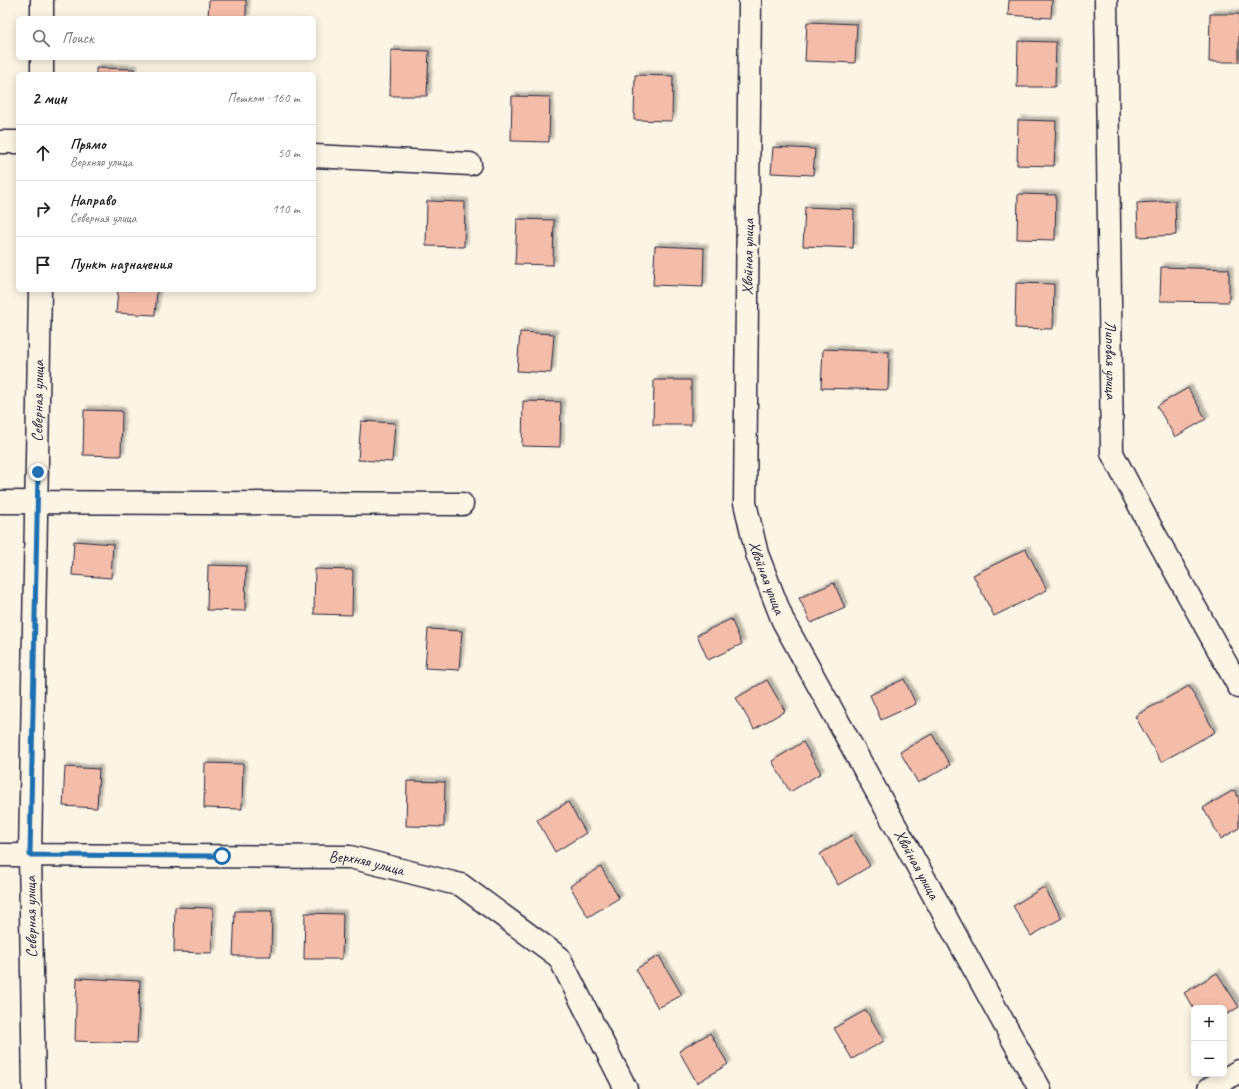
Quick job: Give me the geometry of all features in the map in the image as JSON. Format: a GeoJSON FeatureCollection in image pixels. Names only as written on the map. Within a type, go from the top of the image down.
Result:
{"type":"FeatureCollection","features":[{"type":"Feature","properties":{"kind":"street"},"geometry":{"type":"LineString","coordinates":[[42,0],[42,16]]}},
{"type":"Feature","properties":{"kind":"street","name":"Хвойная улица"},"geometry":{"type":"LineString","coordinates":[[750,0],[745,503],[758,554],[783,621],[1040,1089]]}},
{"type":"Feature","properties":{"kind":"street","name":"Липовая улица"},"geometry":{"type":"LineString","coordinates":[[1106,0],[1112,453],[1239,687]]}},
{"type":"Feature","properties":{"kind":"street"},"geometry":{"type":"LineString","coordinates":[[42,60],[42,72]]}},
{"type":"Feature","properties":{"kind":"street"},"geometry":{"type":"LineString","coordinates":[[0,142],[16,142]]}},
{"type":"Feature","properties":{"kind":"street"},"geometry":{"type":"LineString","coordinates":[[316,156],[470,164]]}},
{"type":"Feature","properties":{"kind":"street","name":"Северная улица"},"geometry":{"type":"LineString","coordinates":[[34,1089],[30,855],[40,292]]}},
{"type":"Feature","properties":{"kind":"street"},"geometry":{"type":"LineString","coordinates":[[0,502],[462,504]]}},
{"type":"Feature","properties":{"kind":"street","name":"Верхняя улица"},"geometry":{"type":"LineString","coordinates":[[0,855],[350,857],[461,885],[559,957],[626,1089]]}},
{"type":"Feature","properties":{"kind":"street"},"geometry":{"type":"LineString","coordinates":[[1209,1089],[1239,1071]]}},
{"type":"Feature","properties":{"kind":"building"},"geometry":{"type":"Polygon","coordinates":[[[209,0],[246,0],[246,16],[208,16],[209,0]]]}},
{"type":"Feature","properties":{"kind":"building"},"geometry":{"type":"Polygon","coordinates":[[[1009,0],[1052,0],[1051,18],[1008,15],[1009,0]]]}},
{"type":"Feature","properties":{"kind":"building"},"geometry":{"type":"Polygon","coordinates":[[[1210,14],[1239,14],[1239,62],[1209,62],[1210,14]]]}},
{"type":"Feature","properties":{"kind":"building"},"geometry":{"type":"Polygon","coordinates":[[[807,22],[857,24],[855,63],[805,61],[807,22]]]}},
{"type":"Feature","properties":{"kind":"building"},"geometry":{"type":"Polygon","coordinates":[[[1018,41],[1056,42],[1055,87],[1017,87],[1018,41]]]}},
{"type":"Feature","properties":{"kind":"building"},"geometry":{"type":"Polygon","coordinates":[[[391,50],[429,51],[427,96],[390,96],[391,50]]]}},
{"type":"Feature","properties":{"kind":"building"},"geometry":{"type":"Polygon","coordinates":[[[96,68],[134,69],[134,72],[96,72],[96,68]]]}},
{"type":"Feature","properties":{"kind":"building"},"geometry":{"type":"Polygon","coordinates":[[[635,75],[673,76],[672,121],[634,120],[635,75]]]}},
{"type":"Feature","properties":{"kind":"building"},"geometry":{"type":"Polygon","coordinates":[[[512,96],[550,97],[549,142],[511,141],[512,96]]]}},
{"type":"Feature","properties":{"kind":"building"},"geometry":{"type":"Polygon","coordinates":[[[1018,120],[1056,121],[1054,166],[1017,165],[1018,120]]]}},
{"type":"Feature","properties":{"kind":"building"},"geometry":{"type":"Polygon","coordinates":[[[773,147],[815,149],[813,175],[771,173],[773,147]]]}},
{"type":"Feature","properties":{"kind":"building"},"geometry":{"type":"Polygon","coordinates":[[[1018,194],[1056,195],[1055,240],[1017,239],[1018,194]]]}},
{"type":"Feature","properties":{"kind":"building"},"geometry":{"type":"Polygon","coordinates":[[[427,201],[465,202],[464,247],[426,246],[427,201]]]}},
{"type":"Feature","properties":{"kind":"building"},"geometry":{"type":"Polygon","coordinates":[[[1175,201],[1176,235],[1138,237],[1137,203],[1175,201]]]}},
{"type":"Feature","properties":{"kind":"building"},"geometry":{"type":"Polygon","coordinates":[[[805,207],[854,209],[853,248],[803,246],[805,207]]]}},
{"type":"Feature","properties":{"kind":"building"},"geometry":{"type":"Polygon","coordinates":[[[517,219],[554,220],[553,265],[515,264],[517,219]]]}},
{"type":"Feature","properties":{"kind":"building"},"geometry":{"type":"Polygon","coordinates":[[[655,246],[704,248],[703,287],[653,285],[655,246]]]}},
{"type":"Feature","properties":{"kind":"building"},"geometry":{"type":"Polygon","coordinates":[[[1161,267],[1229,269],[1229,302],[1160,301],[1161,267]]]}},
{"type":"Feature","properties":{"kind":"building"},"geometry":{"type":"Polygon","coordinates":[[[1016,283],[1054,284],[1053,329],[1015,328],[1016,283]]]}},
{"type":"Feature","properties":{"kind":"building"},"geometry":{"type":"Polygon","coordinates":[[[118,292],[157,292],[155,315],[116,313],[118,292]]]}},
{"type":"Feature","properties":{"kind":"building"},"geometry":{"type":"Polygon","coordinates":[[[520,332],[554,334],[551,373],[517,371],[520,332]]]}},
{"type":"Feature","properties":{"kind":"building"},"geometry":{"type":"Polygon","coordinates":[[[823,349],[889,352],[888,390],[821,388],[823,349]]]}},
{"type":"Feature","properties":{"kind":"building"},"geometry":{"type":"Polygon","coordinates":[[[654,380],[691,380],[691,425],[653,425],[654,380]]]}},
{"type":"Feature","properties":{"kind":"building"},"geometry":{"type":"Polygon","coordinates":[[[1188,388],[1206,419],[1175,437],[1157,406],[1188,388]]]}},
{"type":"Feature","properties":{"kind":"building"},"geometry":{"type":"Polygon","coordinates":[[[523,401],[561,402],[560,447],[522,446],[523,401]]]}},
{"type":"Feature","properties":{"kind":"building"},"geometry":{"type":"Polygon","coordinates":[[[84,410],[122,411],[121,456],[83,455],[84,410]]]}},
{"type":"Feature","properties":{"kind":"building"},"geometry":{"type":"Polygon","coordinates":[[[361,421],[395,423],[392,462],[358,460],[361,421]]]}},
{"type":"Feature","properties":{"kind":"building"},"geometry":{"type":"Polygon","coordinates":[[[74,541],[113,544],[111,578],[72,575],[74,541]]]}},
{"type":"Feature","properties":{"kind":"building"},"geometry":{"type":"Polygon","coordinates":[[[1026,549],[1047,590],[994,616],[973,575],[1026,549]]]}},
{"type":"Feature","properties":{"kind":"building"},"geometry":{"type":"Polygon","coordinates":[[[208,565],[246,566],[245,611],[207,610],[208,565]]]}},
{"type":"Feature","properties":{"kind":"building"},"geometry":{"type":"Polygon","coordinates":[[[315,569],[353,570],[352,615],[314,614],[315,569]]]}},
{"type":"Feature","properties":{"kind":"building"},"geometry":{"type":"Polygon","coordinates":[[[834,583],[845,608],[811,623],[799,598],[834,583]]]}},
{"type":"Feature","properties":{"kind":"building"},"geometry":{"type":"Polygon","coordinates":[[[731,619],[742,644],[708,660],[697,635],[731,619]]]}},
{"type":"Feature","properties":{"kind":"building"},"geometry":{"type":"Polygon","coordinates":[[[428,629],[462,631],[459,670],[425,668],[428,629]]]}},
{"type":"Feature","properties":{"kind":"building"},"geometry":{"type":"Polygon","coordinates":[[[904,679],[916,704],[881,720],[870,695],[904,679]]]}},
{"type":"Feature","properties":{"kind":"building"},"geometry":{"type":"Polygon","coordinates":[[[767,680],[785,711],[754,729],[736,698],[767,680]]]}},
{"type":"Feature","properties":{"kind":"building"},"geometry":{"type":"Polygon","coordinates":[[[1189,686],[1215,732],[1161,762],[1135,716],[1189,686]]]}},
{"type":"Feature","properties":{"kind":"building"},"geometry":{"type":"Polygon","coordinates":[[[932,734],[950,765],[918,783],[900,752],[932,734]]]}},
{"type":"Feature","properties":{"kind":"building"},"geometry":{"type":"Polygon","coordinates":[[[803,742],[821,773],[790,792],[772,761],[803,742]]]}},
{"type":"Feature","properties":{"kind":"building"},"geometry":{"type":"Polygon","coordinates":[[[205,763],[243,764],[242,809],[204,808],[205,763]]]}},
{"type":"Feature","properties":{"kind":"building"},"geometry":{"type":"Polygon","coordinates":[[[65,767],[99,769],[97,808],[63,806],[65,767]]]}},
{"type":"Feature","properties":{"kind":"building"},"geometry":{"type":"Polygon","coordinates":[[[407,781],[445,782],[444,827],[406,826],[407,781]]]}},
{"type":"Feature","properties":{"kind":"building"},"geometry":{"type":"Polygon","coordinates":[[[1234,790],[1239,798],[1239,828],[1221,839],[1203,808],[1234,790]]]}},
{"type":"Feature","properties":{"kind":"building"},"geometry":{"type":"Polygon","coordinates":[[[568,802],[586,833],[555,852],[537,820],[568,802]]]}},
{"type":"Feature","properties":{"kind":"building"},"geometry":{"type":"Polygon","coordinates":[[[852,835],[870,866],[838,885],[820,854],[852,835]]]}},
{"type":"Feature","properties":{"kind":"building"},"geometry":{"type":"Polygon","coordinates":[[[601,867],[619,898],[588,917],[570,886],[601,867]]]}},
{"type":"Feature","properties":{"kind":"building"},"geometry":{"type":"Polygon","coordinates":[[[1044,887],[1062,918],[1031,936],[1013,906],[1044,887]]]}},
{"type":"Feature","properties":{"kind":"building"},"geometry":{"type":"Polygon","coordinates":[[[175,907],[213,908],[212,953],[174,952],[175,907]]]}},
{"type":"Feature","properties":{"kind":"building"},"geometry":{"type":"Polygon","coordinates":[[[235,911],[272,911],[271,956],[233,956],[235,911]]]}},
{"type":"Feature","properties":{"kind":"building"},"geometry":{"type":"Polygon","coordinates":[[[305,913],[343,914],[342,959],[304,959],[305,913]]]}},
{"type":"Feature","properties":{"kind":"building"},"geometry":{"type":"Polygon","coordinates":[[[659,956],[682,995],[658,1008],[636,969],[659,956]]]}},
{"type":"Feature","properties":{"kind":"building"},"geometry":{"type":"Polygon","coordinates":[[[1217,973],[1239,1007],[1227,1014],[1227,1005],[1192,1005],[1184,993],[1217,973]]]}},
{"type":"Feature","properties":{"kind":"building"},"geometry":{"type":"Polygon","coordinates":[[[77,978],[140,981],[137,1043],[75,1041],[77,978]]]}},
{"type":"Feature","properties":{"kind":"building"},"geometry":{"type":"Polygon","coordinates":[[[866,1010],[884,1041],[852,1059],[834,1028],[866,1010]]]}},
{"type":"Feature","properties":{"kind":"building"},"geometry":{"type":"Polygon","coordinates":[[[710,1033],[728,1064],[697,1083],[679,1051],[710,1033]]]}},
{"type":"Feature","properties":{"kind":"route"},"geometry":{"type":"LineString","coordinates":[[38,472],[30,855],[222,856]]}}]}
